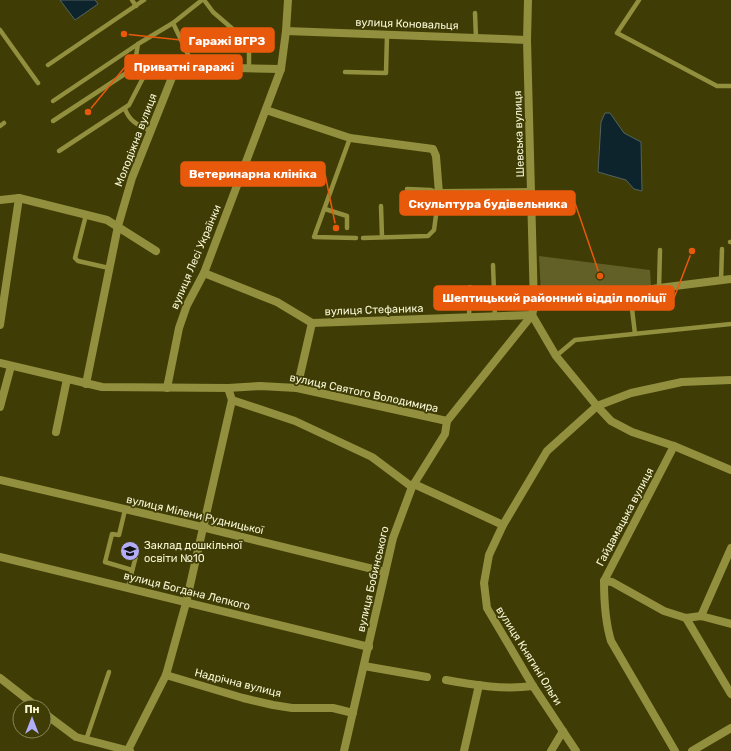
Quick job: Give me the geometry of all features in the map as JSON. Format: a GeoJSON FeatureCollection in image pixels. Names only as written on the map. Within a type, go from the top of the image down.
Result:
{"type":"FeatureCollection","features":[{"type":"Feature","properties":{"kind":"street","name":"вулиця Лесі Українки"},"geometry":{"type":"LineString","coordinates":[[167,388],[179,328],[187,305],[204,273],[281,69],[288,0]]}},
{"type":"Feature","properties":{"kind":"street","name":"Шевська вулиця"},"geometry":{"type":"LineString","coordinates":[[528,0],[527,40],[533,311]]}},
{"type":"Feature","properties":{"kind":"street","name":"вулиця Коновальця"},"geometry":{"type":"LineString","coordinates":[[286,31],[527,40]]}},
{"type":"Feature","properties":{"kind":"street"},"geometry":{"type":"LineString","coordinates":[[173,75],[184,69],[194,67],[281,69]]}},
{"type":"Feature","properties":{"kind":"street","name":"Молодіжна вулиця"},"geometry":{"type":"LineString","coordinates":[[86,384],[118,226],[132,178],[173,75]]}},
{"type":"Feature","properties":{"kind":"street"},"geometry":{"type":"LineString","coordinates":[[266,110],[350,138],[433,149],[436,156],[439,193],[531,192]]}},
{"type":"Feature","properties":{"kind":"street"},"geometry":{"type":"LineString","coordinates":[[0,200],[19,198],[86,216],[107,220],[156,251]]}},
{"type":"Feature","properties":{"kind":"street"},"geometry":{"type":"LineString","coordinates":[[0,325],[19,198]]}},
{"type":"Feature","properties":{"kind":"street","name":"вулиця Стефаника"},"geometry":{"type":"LineString","coordinates":[[204,273],[277,302],[312,323],[494,318],[533,311]]}},
{"type":"Feature","properties":{"kind":"street"},"geometry":{"type":"LineString","coordinates":[[731,279],[630,292],[533,311],[556,356],[610,420],[621,426],[731,470]]}},
{"type":"Feature","properties":{"kind":"street","name":"вулиця Святого Володимира"},"geometry":{"type":"LineString","coordinates":[[0,363],[102,387],[228,388],[260,386],[297,388],[447,421],[533,311]]}},
{"type":"Feature","properties":{"kind":"street"},"geometry":{"type":"LineString","coordinates":[[297,388],[312,323]]}},
{"type":"Feature","properties":{"kind":"street"},"geometry":{"type":"LineString","coordinates":[[0,407],[11,366]]}},
{"type":"Feature","properties":{"kind":"street"},"geometry":{"type":"LineString","coordinates":[[56,432],[67,379]]}},
{"type":"Feature","properties":{"kind":"street","name":"вулиця Княгині Ольги"},"geometry":{"type":"LineString","coordinates":[[576,751],[533,686],[487,608],[484,583],[489,555],[503,525],[547,451],[597,406],[631,393],[682,382],[731,380]]}},
{"type":"Feature","properties":{"kind":"street"},"geometry":{"type":"LineString","coordinates":[[52,719],[68,732],[86,740],[129,751],[166,675],[186,603],[232,400],[228,388]]}},
{"type":"Feature","properties":{"kind":"street"},"geometry":{"type":"LineString","coordinates":[[232,400],[295,421],[372,457],[413,485],[503,525]]}},
{"type":"Feature","properties":{"kind":"street","name":"вулиця Бобинського"},"geometry":{"type":"LineString","coordinates":[[344,751],[369,647],[392,538],[413,485],[445,434],[447,421]]}},
{"type":"Feature","properties":{"kind":"street","name":"Гайдамацька вулиця"},"geometry":{"type":"LineString","coordinates":[[674,446],[604,581],[605,612],[611,641],[675,751]]}},
{"type":"Feature","properties":{"kind":"street","name":"вулиця Мілени Рудницької"},"geometry":{"type":"LineString","coordinates":[[0,480],[202,527],[385,572]]}},
{"type":"Feature","properties":{"kind":"street"},"geometry":{"type":"LineString","coordinates":[[701,616],[731,548]]}},
{"type":"Feature","properties":{"kind":"street","name":"вулиця Богдана Лепкого"},"geometry":{"type":"LineString","coordinates":[[0,557],[369,647]]}},
{"type":"Feature","properties":{"kind":"street"},"geometry":{"type":"LineString","coordinates":[[604,581],[612,582],[664,611],[686,618],[701,616],[731,624]]}},
{"type":"Feature","properties":{"kind":"street"},"geometry":{"type":"LineString","coordinates":[[686,618],[731,694]]}},
{"type":"Feature","properties":{"kind":"street"},"geometry":{"type":"LineString","coordinates":[[364,666],[427,677]]}},
{"type":"Feature","properties":{"kind":"street","name":"Надрічна вулиця"},"geometry":{"type":"LineString","coordinates":[[166,675],[244,698],[292,708],[333,708],[353,713]]}},
{"type":"Feature","properties":{"kind":"street"},"geometry":{"type":"LineString","coordinates":[[0,678],[27,699]]}},
{"type":"Feature","properties":{"kind":"street"},"geometry":{"type":"LineString","coordinates":[[446,680],[479,685],[516,688],[533,686]]}},
{"type":"Feature","properties":{"kind":"street"},"geometry":{"type":"LineString","coordinates":[[464,751],[479,685]]}},
{"type":"Feature","properties":{"kind":"street"},"geometry":{"type":"LineString","coordinates":[[692,751],[731,728]]}},
{"type":"Feature","properties":{"kind":"street"},"geometry":{"type":"LineString","coordinates":[[551,751],[563,731]]}},
{"type":"Feature","properties":{"kind":"lane"},"geometry":{"type":"LineString","coordinates":[[132,0],[136,6]]}},
{"type":"Feature","properties":{"kind":"lane"},"geometry":{"type":"LineString","coordinates":[[48,65],[144,0]]}},
{"type":"Feature","properties":{"kind":"lane"},"geometry":{"type":"LineString","coordinates":[[53,101],[138,44],[173,23],[203,0],[214,12],[249,43],[249,68]]}},
{"type":"Feature","properties":{"kind":"lane"},"geometry":{"type":"LineString","coordinates":[[638,0],[617,33],[717,86],[731,86]]}},
{"type":"Feature","properties":{"kind":"lane"},"geometry":{"type":"LineString","coordinates":[[476,12],[476,38]]}},
{"type":"Feature","properties":{"kind":"lane"},"geometry":{"type":"LineString","coordinates":[[173,23],[194,67]]}},
{"type":"Feature","properties":{"kind":"lane"},"geometry":{"type":"LineString","coordinates":[[0,30],[38,83]]}},
{"type":"Feature","properties":{"kind":"lane"},"geometry":{"type":"LineString","coordinates":[[345,72],[386,73],[387,35]]}},
{"type":"Feature","properties":{"kind":"lane"},"geometry":{"type":"LineString","coordinates":[[53,121],[134,68],[138,44]]}},
{"type":"Feature","properties":{"kind":"lane"},"geometry":{"type":"LineString","coordinates":[[134,68],[144,76],[173,75]]}},
{"type":"Feature","properties":{"kind":"lane"},"geometry":{"type":"LineString","coordinates":[[59,152],[125,109],[129,105],[144,76]]}},
{"type":"Feature","properties":{"kind":"lane"},"geometry":{"type":"LineString","coordinates":[[125,109],[128,117],[135,123],[150,131]]}},
{"type":"Feature","properties":{"kind":"lane"},"geometry":{"type":"LineString","coordinates":[[350,138],[314,237],[356,238]]}},
{"type":"Feature","properties":{"kind":"lane"},"geometry":{"type":"LineString","coordinates":[[363,238],[428,236],[434,230],[439,193],[431,190],[407,189]]}},
{"type":"Feature","properties":{"kind":"lane"},"geometry":{"type":"LineString","coordinates":[[381,206],[382,237]]}},
{"type":"Feature","properties":{"kind":"lane"},"geometry":{"type":"LineString","coordinates":[[325,209],[347,216],[347,228]]}},
{"type":"Feature","properties":{"kind":"lane"},"geometry":{"type":"LineString","coordinates":[[86,216],[74,258],[78,261],[109,268]]}},
{"type":"Feature","properties":{"kind":"lane"},"geometry":{"type":"LineString","coordinates":[[721,281],[722,249]]}},
{"type":"Feature","properties":{"kind":"lane"},"geometry":{"type":"LineString","coordinates":[[659,288],[660,250]]}},
{"type":"Feature","properties":{"kind":"lane"},"geometry":{"type":"LineString","coordinates":[[493,265],[494,318]]}},
{"type":"Feature","properties":{"kind":"lane"},"geometry":{"type":"LineString","coordinates":[[469,318],[470,287]]}},
{"type":"Feature","properties":{"kind":"lane"},"geometry":{"type":"LineString","coordinates":[[630,292],[636,334]]}},
{"type":"Feature","properties":{"kind":"lane"},"geometry":{"type":"LineString","coordinates":[[556,356],[575,340],[731,324]]}},
{"type":"Feature","properties":{"kind":"lane"},"geometry":{"type":"LineString","coordinates":[[125,510],[119,536],[112,534],[105,562],[132,570]]}},
{"type":"Feature","properties":{"kind":"lane"},"geometry":{"type":"LineString","coordinates":[[128,587],[136,556]]}},
{"type":"Feature","properties":{"kind":"lane"},"geometry":{"type":"LineString","coordinates":[[86,740],[109,672]]}},
{"type":"Feature","properties":{"kind":"shaded area"},"geometry":{"type":"Polygon","coordinates":[[[539,256],[650,270],[651,285],[541,295],[539,256]]]}},
{"type":"Feature","properties":{"kind":"water"},"geometry":{"type":"Polygon","coordinates":[[[60,0],[95,0],[98,4],[75,20],[60,0]]]}},
{"type":"Feature","properties":{"kind":"water"},"geometry":{"type":"Polygon","coordinates":[[[605,113],[610,113],[624,133],[641,142],[642,191],[634,189],[626,180],[598,172],[601,122],[605,113]]]}},
{"type":"Feature","properties":{"kind":"place","name":"Гаражі ВГРЗ"},"geometry":{"type":"Point","coordinates":[124,34]}},
{"type":"Feature","properties":{"kind":"place","name":"Приватні гаражі"},"geometry":{"type":"Point","coordinates":[88,112]}},
{"type":"Feature","properties":{"kind":"place","name":"Ветеринарна клініка"},"geometry":{"type":"Point","coordinates":[336,228]}},
{"type":"Feature","properties":{"kind":"place","name":"Шептицький районний відділ поліції"},"geometry":{"type":"Point","coordinates":[692,251]}},
{"type":"Feature","properties":{"kind":"place","name":"Скульптура будівельника"},"geometry":{"type":"Point","coordinates":[600,276]}},
{"type":"Feature","properties":{"kind":"place","name":"Заклад дошкільної освіти №10"},"geometry":{"type":"Point","coordinates":[130,551]}}]}
